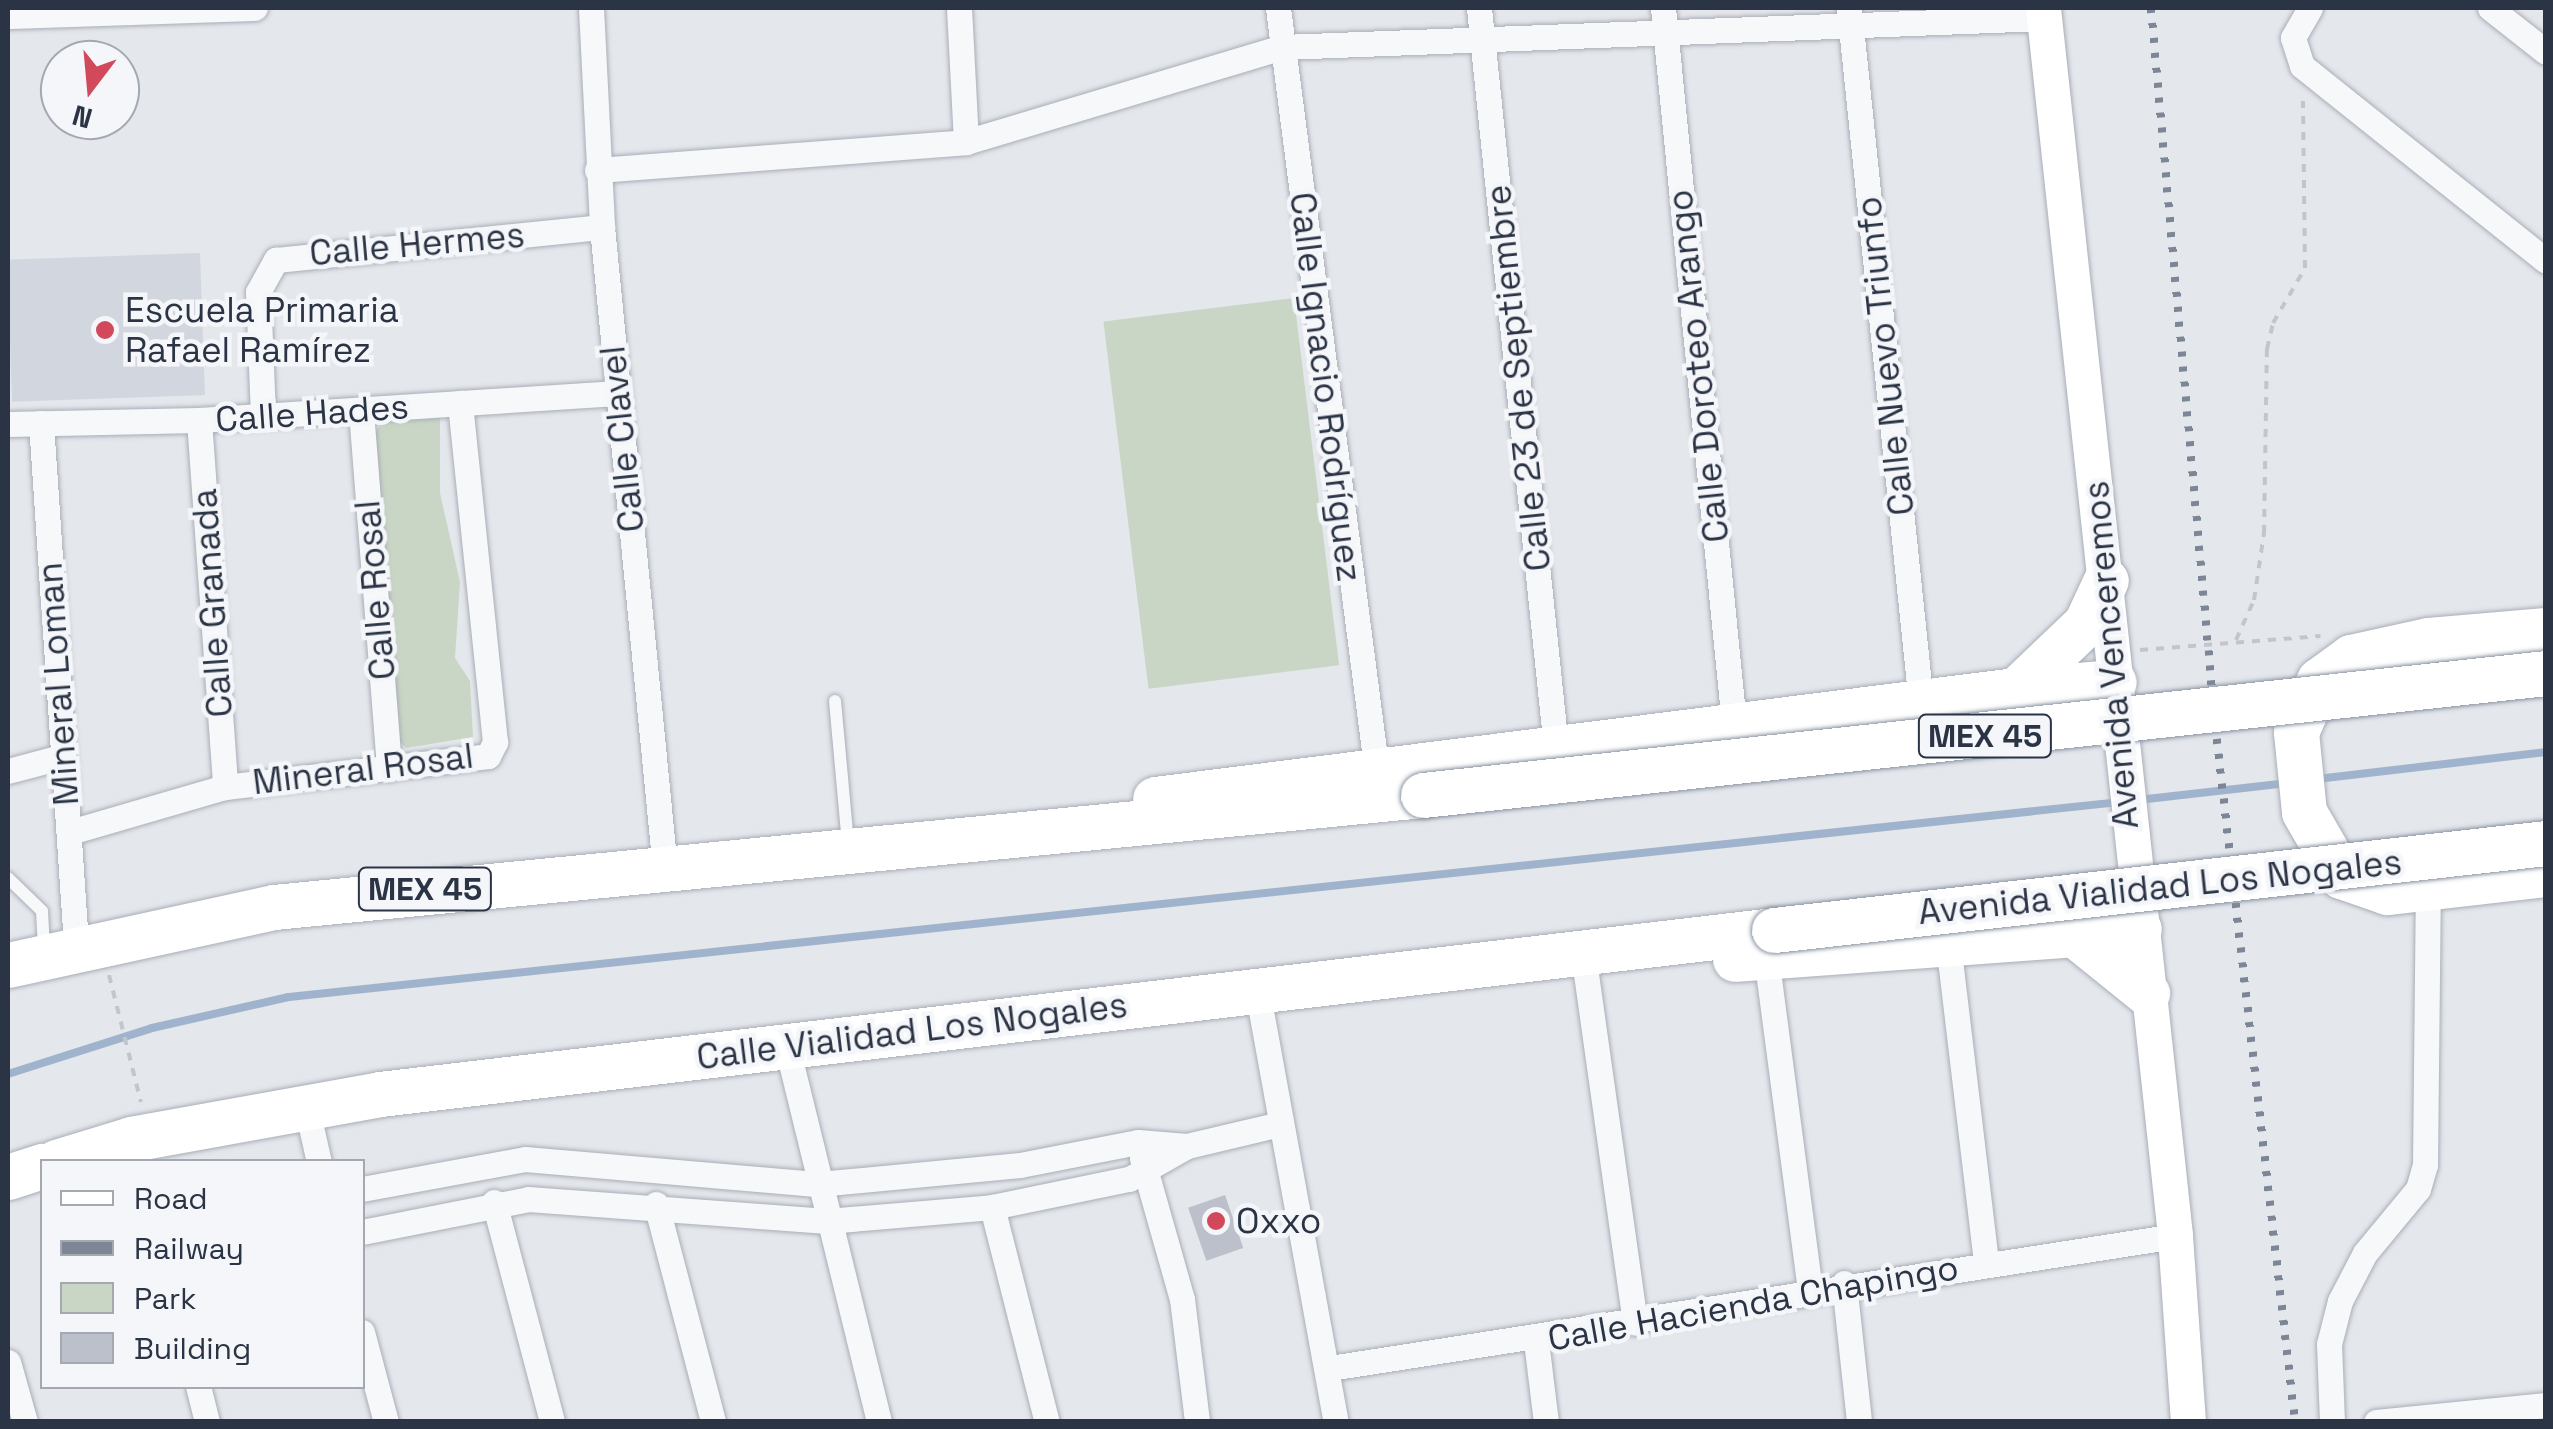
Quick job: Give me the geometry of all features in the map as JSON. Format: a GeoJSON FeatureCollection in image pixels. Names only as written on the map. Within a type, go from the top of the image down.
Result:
{"type":"FeatureCollection","features":[{"type":"Feature","properties":{"kind":"highway"},"geometry":{"type":"LineString","coordinates":[[2016,690],[2086,624],[2106,580]]}},
{"type":"Feature","properties":{"kind":"highway"},"geometry":{"type":"LineString","coordinates":[[2546,630],[2428,640],[2351,657],[2320,680],[2296,732],[2304,812],[2318,843],[2341,876],[2362,886],[2428,889],[2546,874]]}},
{"type":"Feature","properties":{"kind":"highway"},"geometry":{"type":"LineString","coordinates":[[1086,827],[1183,792],[1921,704],[2016,690],[2112,668]]}},
{"type":"Feature","properties":{"kind":"highway","name":"MEX 45"},"geometry":{"type":"LineString","coordinates":[[58,955],[274,907],[1423,794],[2546,673]]}},
{"type":"Feature","properties":{"kind":"highway","name":"Avenida Vialidad Los Nogales"},"geometry":{"type":"LineString","coordinates":[[1770,943],[2546,843]]}},
{"type":"Feature","properties":{"kind":"highway"},"geometry":{"type":"LineString","coordinates":[[1032,1016],[1261,1011],[1586,974],[1770,943],[1948,943],[2139,928]]}},
{"type":"Feature","properties":{"kind":"highway"},"geometry":{"type":"LineString","coordinates":[[2074,934],[2147,993]]}},
{"type":"Feature","properties":{"kind":"highway","name":"Calle Vialidad Los Nogales"},"geometry":{"type":"LineString","coordinates":[[65,1159],[137,1136],[306,1104],[1032,1016],[1770,943]]}},
{"type":"Feature","properties":{"kind":"highway"},"geometry":{"type":"LineString","coordinates":[[8,1177],[40,1167]]}},
{"type":"Feature","properties":{"kind":"street"},"geometry":{"type":"LineString","coordinates":[[8,16],[254,8]]}},
{"type":"Feature","properties":{"kind":"street","name":"Calle Clavel"},"geometry":{"type":"LineString","coordinates":[[591,8],[597,170],[664,870]]}},
{"type":"Feature","properties":{"kind":"street"},"geometry":{"type":"LineString","coordinates":[[960,8],[966,142]]}},
{"type":"Feature","properties":{"kind":"street","name":"Calle Ignacio Rodríguez"},"geometry":{"type":"LineString","coordinates":[[1278,8],[1376,766]]}},
{"type":"Feature","properties":{"kind":"street","name":"Calle 23 de Septiembre"},"geometry":{"type":"LineString","coordinates":[[1479,8],[1556,748]]}},
{"type":"Feature","properties":{"kind":"street","name":"Calle Doroteo Arango"},"geometry":{"type":"LineString","coordinates":[[1662,8],[1734,724]]}},
{"type":"Feature","properties":{"kind":"street"},"geometry":{"type":"LineString","coordinates":[[2308,9],[2293,38],[2302,66],[2546,261]]}},
{"type":"Feature","properties":{"kind":"street"},"geometry":{"type":"LineString","coordinates":[[597,170],[966,142],[1282,47],[1482,34],[1665,34],[1850,17],[2044,13]]}},
{"type":"Feature","properties":{"kind":"street","name":"Avenida Venceremos"},"geometry":{"type":"LineString","coordinates":[[2044,13],[2106,580],[2130,854],[2176,1236],[2188,1422]]}},
{"type":"Feature","properties":{"kind":"street"},"geometry":{"type":"LineString","coordinates":[[2507,13],[2546,52]]}},
{"type":"Feature","properties":{"kind":"street","name":"Calle Nuevo Triunfo"},"geometry":{"type":"LineString","coordinates":[[1850,17],[1921,704]]}},
{"type":"Feature","properties":{"kind":"street","name":"Calle Hermes"},"geometry":{"type":"LineString","coordinates":[[263,416],[258,292],[276,260],[602,227]]}},
{"type":"Feature","properties":{"kind":"street","name":"Calle Hades"},"geometry":{"type":"LineString","coordinates":[[8,424],[198,420],[617,393]]}},
{"type":"Feature","properties":{"kind":"street","name":"Mineral Rosal"},"geometry":{"type":"LineString","coordinates":[[70,832],[225,787],[482,759],[495,742],[460,403]]}},
{"type":"Feature","properties":{"kind":"street","name":"Calle Rosal"},"geometry":{"type":"LineString","coordinates":[[361,411],[389,769]]}},
{"type":"Feature","properties":{"kind":"street","name":"Calle Granada"},"geometry":{"type":"LineString","coordinates":[[198,420],[225,787]]}},
{"type":"Feature","properties":{"kind":"street","name":"Mineral Loman"},"geometry":{"type":"LineString","coordinates":[[40,423],[61,757],[70,832],[58,955]]}},
{"type":"Feature","properties":{"kind":"street"},"geometry":{"type":"LineString","coordinates":[[8,771],[61,757]]}},
{"type":"Feature","properties":{"kind":"street"},"geometry":{"type":"LineString","coordinates":[[2332,1422],[2329,1344],[2340,1301],[2365,1253],[2418,1189],[2425,1164],[2428,889]]}},
{"type":"Feature","properties":{"kind":"street"},"geometry":{"type":"LineString","coordinates":[[1770,943],[1810,1290]]}},
{"type":"Feature","properties":{"kind":"street"},"geometry":{"type":"LineString","coordinates":[[1948,943],[1986,1263]]}},
{"type":"Feature","properties":{"kind":"street"},"geometry":{"type":"LineString","coordinates":[[1586,974],[1635,1323]]}},
{"type":"Feature","properties":{"kind":"street"},"geometry":{"type":"LineString","coordinates":[[1261,1011],[1330,1368],[1336,1422]]}},
{"type":"Feature","properties":{"kind":"street"},"geometry":{"type":"LineString","coordinates":[[786,1047],[879,1422]]}},
{"type":"Feature","properties":{"kind":"street"},"geometry":{"type":"LineString","coordinates":[[306,1104],[319,1159]]}},
{"type":"Feature","properties":{"kind":"street"},"geometry":{"type":"LineString","coordinates":[[365,1188],[525,1159],[820,1184],[1020,1165],[1138,1142],[1187,1146],[1280,1124]]}},
{"type":"Feature","properties":{"kind":"street"},"geometry":{"type":"LineString","coordinates":[[1138,1142],[1182,1299],[1198,1422]]}},
{"type":"Feature","properties":{"kind":"street"},"geometry":{"type":"LineString","coordinates":[[365,1231],[494,1202],[656,1204],[827,1220],[992,1207],[1146,1172],[1187,1146]]}},
{"type":"Feature","properties":{"kind":"street"},"geometry":{"type":"LineString","coordinates":[[494,1202],[552,1422]]}},
{"type":"Feature","properties":{"kind":"street"},"geometry":{"type":"LineString","coordinates":[[656,1204],[713,1422]]}},
{"type":"Feature","properties":{"kind":"street"},"geometry":{"type":"LineString","coordinates":[[992,1207],[1047,1422]]}},
{"type":"Feature","properties":{"kind":"street","name":"Calle Hacienda Chapingo"},"geometry":{"type":"LineString","coordinates":[[1330,1368],[1536,1341],[1844,1284],[2176,1236]]}},
{"type":"Feature","properties":{"kind":"street"},"geometry":{"type":"LineString","coordinates":[[1844,1284],[1859,1422]]}},
{"type":"Feature","properties":{"kind":"street"},"geometry":{"type":"LineString","coordinates":[[1536,1341],[1546,1422]]}},
{"type":"Feature","properties":{"kind":"street"},"geometry":{"type":"LineString","coordinates":[[365,1343],[386,1422]]}},
{"type":"Feature","properties":{"kind":"street"},"geometry":{"type":"LineString","coordinates":[[8,1362],[24,1422]]}},
{"type":"Feature","properties":{"kind":"street"},"geometry":{"type":"LineString","coordinates":[[199,1389],[207,1422]]}},
{"type":"Feature","properties":{"kind":"street"},"geometry":{"type":"LineString","coordinates":[[2376,1422],[2494,1416],[2546,1405]]}},
{"type":"Feature","properties":{"kind":"lane"},"geometry":{"type":"LineString","coordinates":[[836,701],[848,850]]}},
{"type":"Feature","properties":{"kind":"lane"},"geometry":{"type":"LineString","coordinates":[[8,878],[42,911],[58,955]]}},
{"type":"Feature","properties":{"kind":"path"},"geometry":{"type":"LineString","coordinates":[[2236,640],[2254,600],[2264,533],[2267,350],[2273,323],[2305,268],[2302,66]]}},
{"type":"Feature","properties":{"kind":"path"},"geometry":{"type":"LineString","coordinates":[[2112,668],[2236,640],[2335,635]]}},
{"type":"Feature","properties":{"kind":"path"},"geometry":{"type":"LineString","coordinates":[[58,955],[137,1136]]}},
{"type":"Feature","properties":{"kind":"shaded area","name":"Escuela Primaria Rafael Ramírez"},"geometry":{"type":"Polygon","coordinates":[[[200,253],[205,395],[12,402],[8,260],[200,253]]]}},
{"type":"Feature","properties":{"kind":"green space"},"geometry":{"type":"Polygon","coordinates":[[[1294,298],[1339,665],[1149,689],[1103,321],[1294,298]]]}},
{"type":"Feature","properties":{"kind":"green space"},"geometry":{"type":"Polygon","coordinates":[[[440,418],[440,493],[460,582],[455,658],[470,681],[473,737],[406,748],[397,739],[374,435],[381,423],[440,418]]]}},
{"type":"Feature","properties":{"kind":"building"},"geometry":{"type":"Polygon","coordinates":[[[1225,1195],[1243,1248],[1206,1261],[1188,1208],[1225,1195]]]}},
{"type":"Feature","properties":{"kind":"waterway"},"geometry":{"type":"LineString","coordinates":[[2317,779],[2546,752]]}},
{"type":"Feature","properties":{"kind":"waterway"},"geometry":{"type":"LineString","coordinates":[[2138,800],[2288,783]]}},
{"type":"Feature","properties":{"kind":"waterway"},"geometry":{"type":"LineString","coordinates":[[8,1074],[152,1028],[289,997],[2119,802]]}},
{"type":"Feature","properties":{"kind":"railway"},"geometry":{"type":"LineString","coordinates":[[2151,8],[2215,724],[2295,1422]]}},
{"type":"Feature","properties":{"kind":"place","name":"Escuela Primaria Rafael Ramírez"},"geometry":{"type":"Point","coordinates":[105,330]}},
{"type":"Feature","properties":{"kind":"place","name":"Oxxo"},"geometry":{"type":"Point","coordinates":[1216,1221]}}]}
